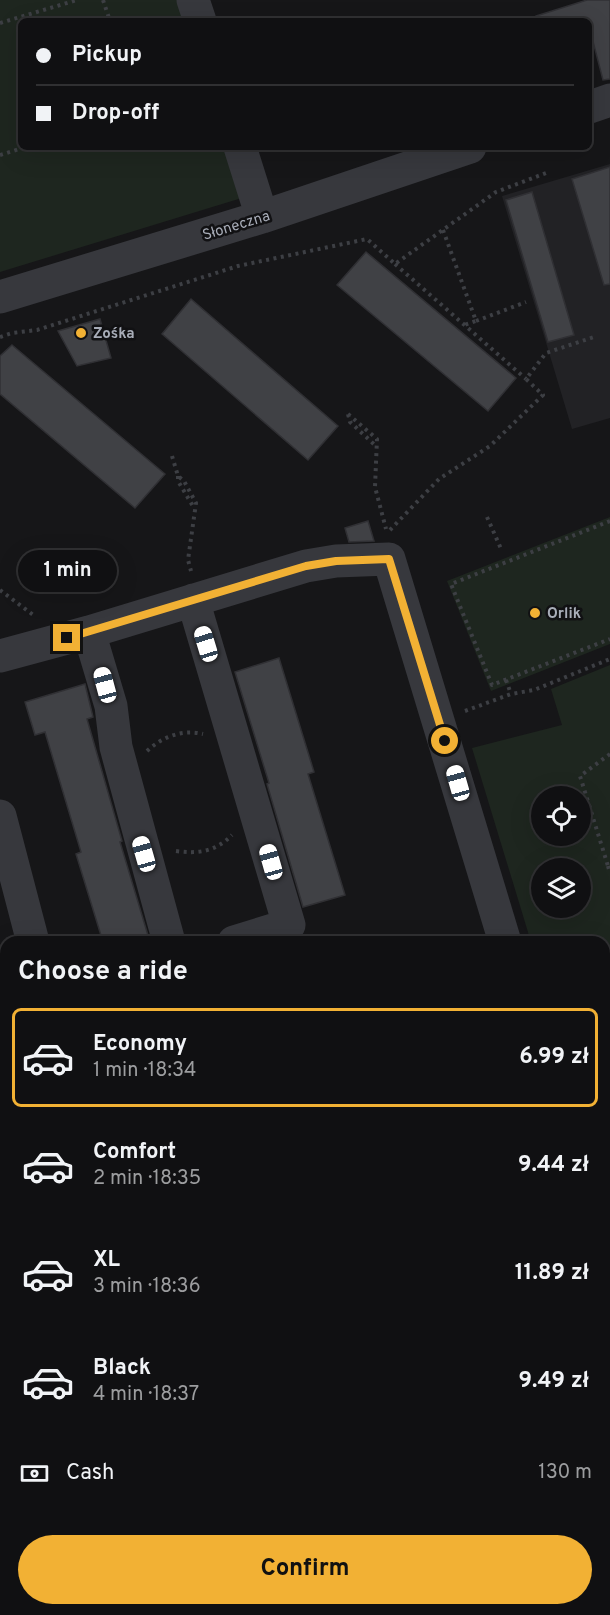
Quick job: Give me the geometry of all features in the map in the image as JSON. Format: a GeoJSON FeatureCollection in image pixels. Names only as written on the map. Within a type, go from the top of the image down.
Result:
{"type":"FeatureCollection","features":[{"type":"Feature","properties":{"kind":"street"},"geometry":{"type":"LineString","coordinates":[[193,0],[199,18]]}},
{"type":"Feature","properties":{"kind":"street"},"geometry":{"type":"LineString","coordinates":[[592,106],[610,100]]}},
{"type":"Feature","properties":{"kind":"street"},"geometry":{"type":"LineString","coordinates":[[241,150],[262,217]]}},
{"type":"Feature","properties":{"kind":"street","name":"Słoneczna"},"geometry":{"type":"LineString","coordinates":[[0,297],[262,217],[461,150]]}},
{"type":"Feature","properties":{"kind":"street"},"geometry":{"type":"LineString","coordinates":[[0,656],[89,632],[306,566],[336,561],[389,559],[503,936]]}},
{"type":"Feature","properties":{"kind":"street"},"geometry":{"type":"LineString","coordinates":[[196,599],[289,925],[253,936]]}},
{"type":"Feature","properties":{"kind":"street"},"geometry":{"type":"LineString","coordinates":[[89,632],[111,706],[116,747],[124,780],[167,936]]}},
{"type":"Feature","properties":{"kind":"street"},"geometry":{"type":"LineString","coordinates":[[0,816],[31,936]]}},
{"type":"Feature","properties":{"kind":"path"},"geometry":{"type":"LineString","coordinates":[[0,23],[77,0]]}},
{"type":"Feature","properties":{"kind":"path"},"geometry":{"type":"LineString","coordinates":[[103,0],[109,18]]}},
{"type":"Feature","properties":{"kind":"path"},"geometry":{"type":"LineString","coordinates":[[0,155],[18,149]]}},
{"type":"Feature","properties":{"kind":"path"},"geometry":{"type":"LineString","coordinates":[[395,264],[496,192],[546,173]]}},
{"type":"Feature","properties":{"kind":"path"},"geometry":{"type":"LineString","coordinates":[[443,230],[476,321]]}},
{"type":"Feature","properties":{"kind":"path"},"geometry":{"type":"LineString","coordinates":[[0,337],[37,330],[238,266],[367,239],[543,395],[490,446],[439,479],[387,533],[375,487],[377,447],[377,439],[348,414],[350,422],[377,447]]}},
{"type":"Feature","properties":{"kind":"path"},"geometry":{"type":"LineString","coordinates":[[464,325],[526,302]]}},
{"type":"Feature","properties":{"kind":"path"},"geometry":{"type":"LineString","coordinates":[[526,379],[546,353],[594,337]]}},
{"type":"Feature","properties":{"kind":"path"},"geometry":{"type":"LineString","coordinates":[[172,456],[178,476],[184,481],[196,503],[188,560],[196,599]]}},
{"type":"Feature","properties":{"kind":"path"},"geometry":{"type":"LineString","coordinates":[[487,517],[502,551]]}},
{"type":"Feature","properties":{"kind":"path"},"geometry":{"type":"LineString","coordinates":[[610,521],[451,584],[492,685],[610,639]]}},
{"type":"Feature","properties":{"kind":"path"},"geometry":{"type":"LineString","coordinates":[[466,711],[511,694],[534,690],[610,660]]}},
{"type":"Feature","properties":{"kind":"path"},"geometry":{"type":"LineString","coordinates":[[506,680],[511,694]]}},
{"type":"Feature","properties":{"kind":"path"},"geometry":{"type":"LineString","coordinates":[[124,780],[144,754],[158,741],[178,733],[199,733],[216,738],[239,754]]}},
{"type":"Feature","properties":{"kind":"path"},"geometry":{"type":"LineString","coordinates":[[610,754],[579,775],[610,873]]}},
{"type":"Feature","properties":{"kind":"path"},"geometry":{"type":"LineString","coordinates":[[138,832],[168,850],[204,853],[224,844],[240,828],[253,800]]}},
{"type":"Feature","properties":{"kind":"shaded area"},"geometry":{"type":"Polygon","coordinates":[[[0,0],[180,0],[186,18],[18,18],[18,150],[229,150],[245,197],[0,272],[0,0]]]}},
{"type":"Feature","properties":{"kind":"shaded area"},"geometry":{"type":"Polygon","coordinates":[[[610,164],[610,418],[572,429],[502,196],[610,164]]]}},
{"type":"Feature","properties":{"kind":"shaded area","name":"Orlik"},"geometry":{"type":"Polygon","coordinates":[[[610,517],[610,644],[491,691],[447,581],[610,517]]]}},
{"type":"Feature","properties":{"kind":"shaded area"},"geometry":{"type":"Polygon","coordinates":[[[610,665],[610,936],[529,936],[472,748],[562,725],[551,689],[610,665]]]}},
{"type":"Feature","properties":{"kind":"building"},"geometry":{"type":"Polygon","coordinates":[[[587,0],[610,0],[610,79],[603,80],[592,38],[592,18],[536,18],[536,16],[587,0]]]}},
{"type":"Feature","properties":{"kind":"building"},"geometry":{"type":"Polygon","coordinates":[[[610,167],[610,284],[604,285],[572,179],[610,167]]]}},
{"type":"Feature","properties":{"kind":"building"},"geometry":{"type":"Polygon","coordinates":[[[532,192],[574,335],[548,342],[506,200],[532,192]]]}},
{"type":"Feature","properties":{"kind":"building"},"geometry":{"type":"Polygon","coordinates":[[[366,252],[516,378],[488,411],[337,285],[366,252]]]}},
{"type":"Feature","properties":{"kind":"building"},"geometry":{"type":"Polygon","coordinates":[[[191,299],[338,426],[308,460],[162,334],[191,299]]]}},
{"type":"Feature","properties":{"kind":"building"},"geometry":{"type":"Polygon","coordinates":[[[100,319],[111,358],[77,366],[58,331],[100,319]]]}},
{"type":"Feature","properties":{"kind":"building"},"geometry":{"type":"Polygon","coordinates":[[[12,345],[165,474],[135,508],[0,394],[0,356],[12,345]]]}},
{"type":"Feature","properties":{"kind":"building"},"geometry":{"type":"Polygon","coordinates":[[[368,521],[374,541],[349,542],[345,528],[368,521]]]}},
{"type":"Feature","properties":{"kind":"building"},"geometry":{"type":"Polygon","coordinates":[[[279,658],[314,772],[308,774],[345,895],[303,907],[267,784],[269,783],[235,672],[279,658]]]}},
{"type":"Feature","properties":{"kind":"building"},"geometry":{"type":"Polygon","coordinates":[[[85,684],[93,717],[87,719],[148,936],[101,936],[76,854],[81,852],[45,732],[35,735],[25,702],[85,684]]]}},
{"type":"Feature","properties":{"kind":"place","name":"Zośka"},"geometry":{"type":"Point","coordinates":[81,333]}},
{"type":"Feature","properties":{"kind":"place","name":"Orlik"},"geometry":{"type":"Point","coordinates":[535,613]}},
{"type":"Feature","properties":{"kind":"route"},"geometry":{"type":"LineString","coordinates":[[67,638],[306,566],[336,561],[389,559],[445,741]]}}]}
